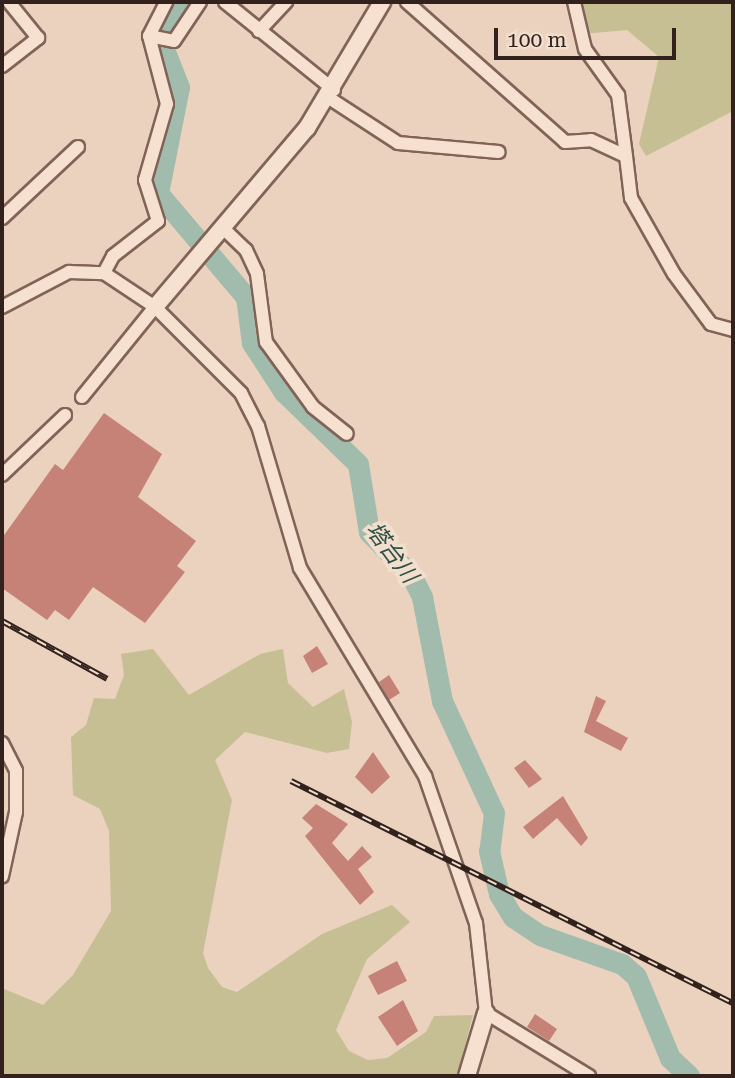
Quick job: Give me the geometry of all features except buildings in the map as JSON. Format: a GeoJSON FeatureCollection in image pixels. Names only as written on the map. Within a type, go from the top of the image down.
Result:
{"type":"FeatureCollection","features":[{"type":"Feature","properties":{"kind":"street"},"geometry":{"type":"LineString","coordinates":[[2,65],[38,38],[9,2]]}},
{"type":"Feature","properties":{"kind":"street"},"geometry":{"type":"LineString","coordinates":[[104,273],[113,256],[158,221],[145,180],[167,104],[149,36],[166,2]]}},
{"type":"Feature","properties":{"kind":"street"},"geometry":{"type":"LineString","coordinates":[[149,36],[174,41],[200,2]]}},
{"type":"Feature","properties":{"kind":"street"},"geometry":{"type":"LineString","coordinates":[[225,2],[332,94],[398,143],[499,152]]}},
{"type":"Feature","properties":{"kind":"street"},"geometry":{"type":"LineString","coordinates":[[259,32],[286,2]]}},
{"type":"Feature","properties":{"kind":"street"},"geometry":{"type":"LineString","coordinates":[[82,397],[332,94],[382,2]]}},
{"type":"Feature","properties":{"kind":"street"},"geometry":{"type":"LineString","coordinates":[[407,2],[565,142],[591,139],[626,156]]}},
{"type":"Feature","properties":{"kind":"street"},"geometry":{"type":"LineString","coordinates":[[574,2],[585,49],[618,95],[631,198],[674,274],[711,324],[733,330]]}},
{"type":"Feature","properties":{"kind":"street"},"geometry":{"type":"LineString","coordinates":[[2,218],[78,147]]}},
{"type":"Feature","properties":{"kind":"street"},"geometry":{"type":"LineString","coordinates":[[220,232],[246,250],[257,274],[266,342],[313,407],[347,434]]}},
{"type":"Feature","properties":{"kind":"street"},"geometry":{"type":"LineString","coordinates":[[2,307],[69,272],[104,273],[155,307],[251,410],[300,568],[425,776],[476,923],[486,1013],[467,1076]]}},
{"type":"Feature","properties":{"kind":"street"},"geometry":{"type":"LineString","coordinates":[[2,475],[65,415]]}},
{"type":"Feature","properties":{"kind":"street"},"geometry":{"type":"LineString","coordinates":[[2,743],[16,772],[16,812],[2,876]]}},
{"type":"Feature","properties":{"kind":"street"},"geometry":{"type":"LineString","coordinates":[[486,1013],[589,1076]]}},
{"type":"Feature","properties":{"kind":"shaded area"},"geometry":{"type":"Polygon","coordinates":[[[581,2],[733,2],[733,111],[646,156],[639,144],[659,57],[627,30],[583,34],[574,20],[581,2]]]}},
{"type":"Feature","properties":{"kind":"shaded area"},"geometry":{"type":"Polygon","coordinates":[[[153,649],[189,695],[260,654],[283,649],[288,683],[313,707],[344,689],[352,722],[349,749],[327,753],[245,732],[215,760],[232,800],[203,953],[208,968],[222,987],[237,992],[322,934],[392,905],[410,922],[367,959],[336,1030],[349,1051],[368,1060],[387,1058],[426,1032],[434,1016],[473,1015],[457,1076],[2,1076],[2,988],[43,1005],[73,975],[111,911],[109,831],[100,809],[73,795],[71,737],[86,725],[94,698],[115,699],[124,675],[121,654],[153,649]]]}},
{"type":"Feature","properties":{"kind":"waterway","name":"塔台川"},"geometry":{"type":"LineString","coordinates":[[183,2],[165,26],[164,49],[179,87],[158,193],[246,297],[252,343],[284,392],[358,464],[369,532],[411,575],[422,597],[442,701],[494,813],[489,851],[499,894],[513,917],[540,935],[622,964],[636,976],[670,1058],[689,1076]]}},
{"type":"Feature","properties":{"kind":"railway"},"geometry":{"type":"LineString","coordinates":[[2,621],[107,679]]}},
{"type":"Feature","properties":{"kind":"railway"},"geometry":{"type":"LineString","coordinates":[[291,781],[733,1003]]}}]}
